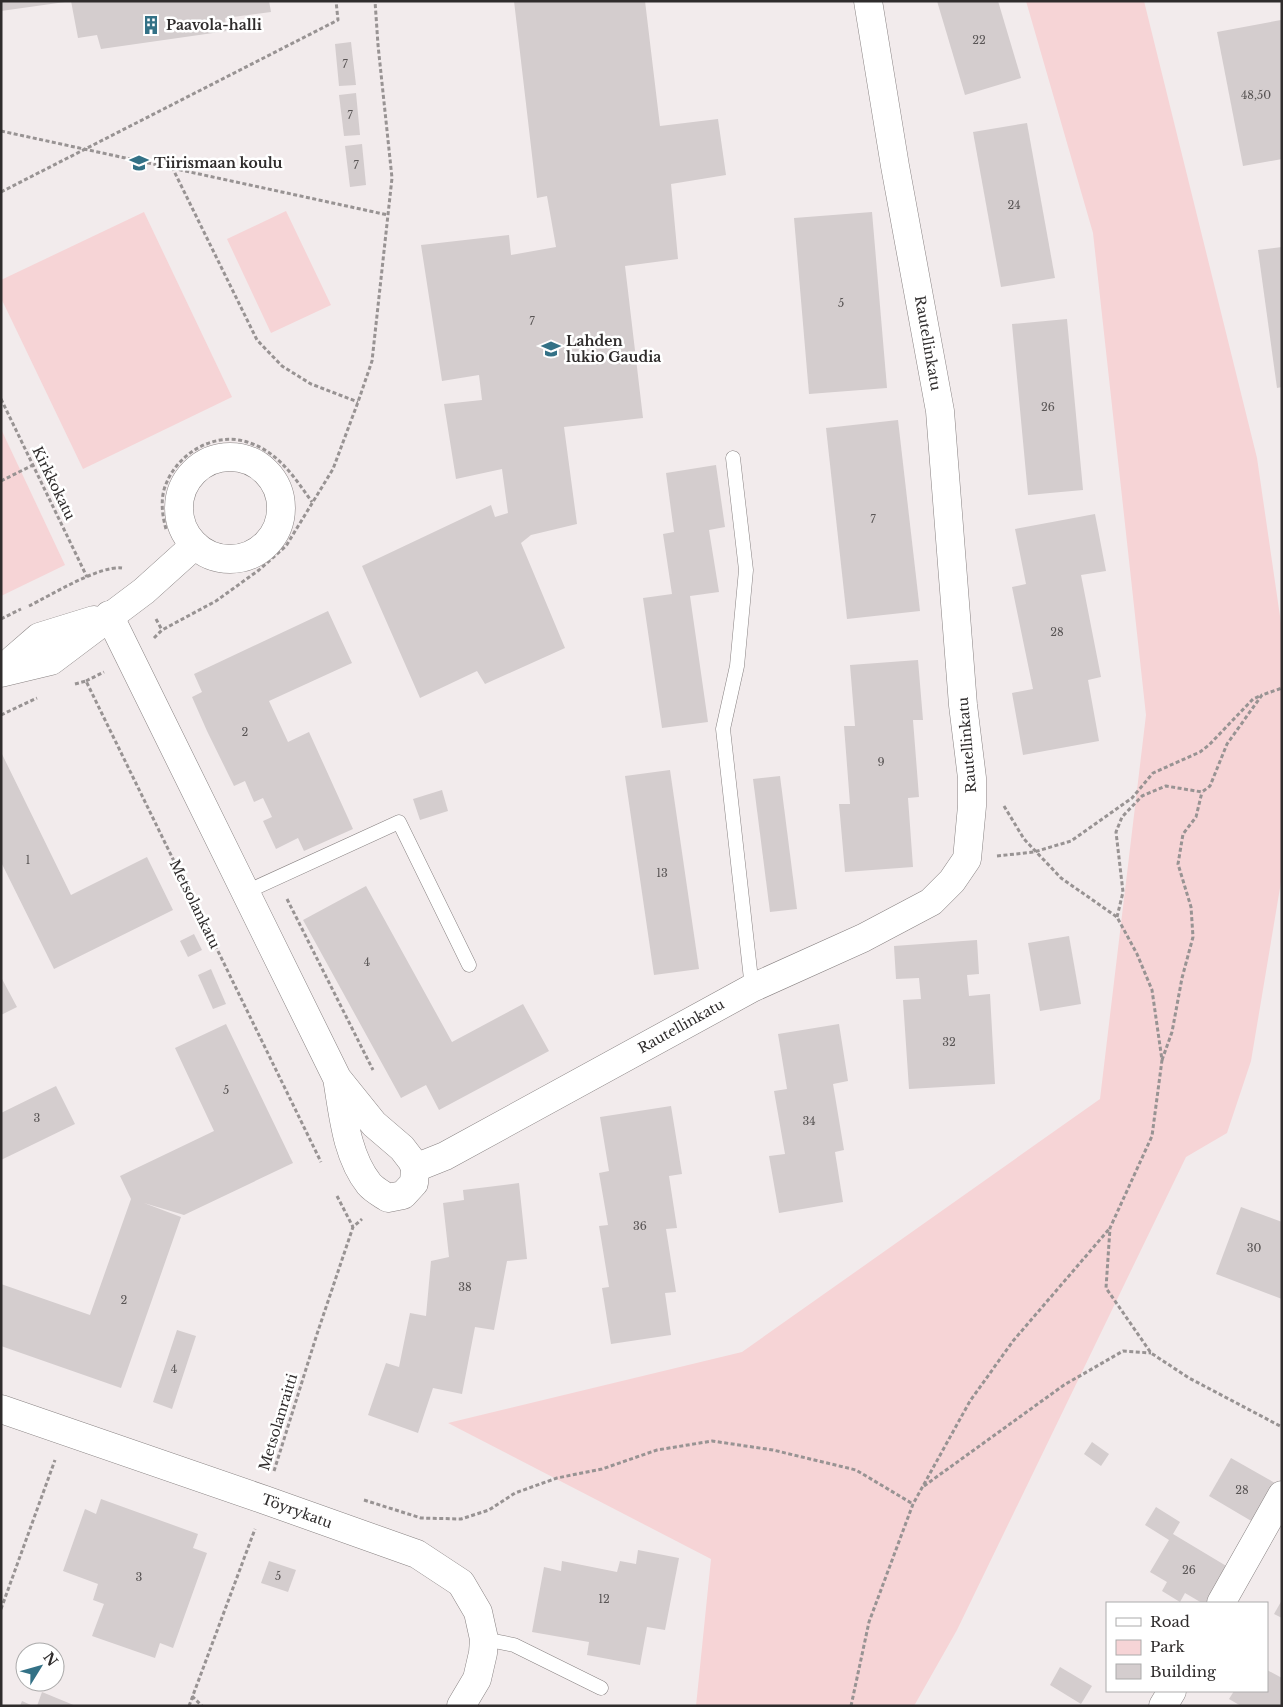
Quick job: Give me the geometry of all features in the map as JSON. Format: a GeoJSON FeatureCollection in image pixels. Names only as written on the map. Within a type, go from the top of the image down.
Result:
{"type":"FeatureCollection","features":[{"type":"Feature","properties":{"kind":"street","name":"Rautellinkatu"},"geometry":{"type":"LineString","coordinates":[[415,1168],[454,1151],[752,988],[863,938],[931,902],[952,881],[967,859],[972,806],[972,778],[962,695],[940,410],[868,1]]}},
{"type":"Feature","properties":{"kind":"street"},"geometry":{"type":"LineString","coordinates":[[1,672],[51,661],[144,591],[196,545]]}},
{"type":"Feature","properties":{"kind":"street"},"geometry":{"type":"LineString","coordinates":[[1,672],[39,637],[110,616]]}},
{"type":"Feature","properties":{"kind":"street"},"geometry":{"type":"LineString","coordinates":[[110,616],[337,1078],[374,1124],[402,1148],[415,1168],[414,1183],[403,1195],[388,1198],[370,1186],[359,1169],[349,1142],[337,1078]]}},
{"type":"Feature","properties":{"kind":"street","name":"Töyrykatu"},"geometry":{"type":"LineString","coordinates":[[1,1409],[417,1554],[461,1583],[478,1612],[484,1639],[483,1652],[477,1679],[464,1705]]}},
{"type":"Feature","properties":{"kind":"street"},"geometry":{"type":"LineString","coordinates":[[1222,1602],[1282,1495]]}},
{"type":"Feature","properties":{"kind":"street"},"geometry":{"type":"LineString","coordinates":[[1163,1706],[1171,1692]]}},
{"type":"Feature","properties":{"kind":"lane"},"geometry":{"type":"LineString","coordinates":[[734,458],[746,570],[737,666],[723,729],[752,988]]}},
{"type":"Feature","properties":{"kind":"lane"},"geometry":{"type":"LineString","coordinates":[[246,892],[399,822],[469,965]]}},
{"type":"Feature","properties":{"kind":"lane"},"geometry":{"type":"LineString","coordinates":[[484,1639],[514,1645],[601,1688]]}},
{"type":"Feature","properties":{"kind":"path"},"geometry":{"type":"LineString","coordinates":[[1,192],[338,20],[336,1]]}},
{"type":"Feature","properties":{"kind":"path"},"geometry":{"type":"LineString","coordinates":[[162,630],[216,601],[260,570],[286,546],[333,469],[372,361],[392,178],[375,1]]}},
{"type":"Feature","properties":{"kind":"path"},"geometry":{"type":"LineString","coordinates":[[1,131],[388,215]]}},
{"type":"Feature","properties":{"kind":"path"},"geometry":{"type":"LineString","coordinates":[[172,167],[257,340],[282,366],[304,380],[358,402]]}},
{"type":"Feature","properties":{"kind":"path","name":"Kirkkokatu"},"geometry":{"type":"LineString","coordinates":[[1,399],[87,577],[1,619]]}},
{"type":"Feature","properties":{"kind":"path"},"geometry":{"type":"LineString","coordinates":[[167,534],[162,501],[168,479],[175,466],[193,450],[214,442],[234,439],[249,442],[266,450],[277,458],[312,502]]}},
{"type":"Feature","properties":{"kind":"path"},"geometry":{"type":"LineString","coordinates":[[1,481],[33,465]]}},
{"type":"Feature","properties":{"kind":"path","name":"Metsolankatu"},"geometry":{"type":"LineString","coordinates":[[51,661],[62,686],[86,681],[322,1165]]}},
{"type":"Feature","properties":{"kind":"path"},"geometry":{"type":"LineString","coordinates":[[991,856],[1034,852],[1071,841],[1132,798],[1153,773],[1200,752],[1209,745],[1253,699],[1282,688]]}},
{"type":"Feature","properties":{"kind":"path"},"geometry":{"type":"LineString","coordinates":[[1,715],[45,694]]}},
{"type":"Feature","properties":{"kind":"path"},"geometry":{"type":"LineString","coordinates":[[851,1706],[869,1622],[913,1504],[970,1401],[1013,1341],[1110,1228],[1152,1136],[1162,1060],[1172,1032],[1182,978],[1193,937],[1191,907],[1178,864],[1183,834],[1196,817],[1202,792],[1210,786],[1227,744],[1262,695]]}},
{"type":"Feature","properties":{"kind":"path"},"geometry":{"type":"LineString","coordinates":[[972,778],[994,790],[1024,839],[1034,852],[1061,878],[1117,917],[1137,954],[1152,990],[1162,1060]]}},
{"type":"Feature","properties":{"kind":"path"},"geometry":{"type":"LineString","coordinates":[[1117,917],[1122,887],[1116,832],[1122,817],[1142,796],[1166,786],[1202,792]]}},
{"type":"Feature","properties":{"kind":"path"},"geometry":{"type":"LineString","coordinates":[[276,878],[377,1078]]}},
{"type":"Feature","properties":{"kind":"path","name":"Metsolanraitti"},"geometry":{"type":"LineString","coordinates":[[283,1474],[274,1471],[352,1227],[335,1192]]}},
{"type":"Feature","properties":{"kind":"path"},"geometry":{"type":"LineString","coordinates":[[1110,1228],[1106,1288],[1152,1353],[1190,1378],[1282,1427]]}},
{"type":"Feature","properties":{"kind":"path"},"geometry":{"type":"LineString","coordinates":[[923,1486],[1064,1386],[1123,1351],[1152,1353]]}},
{"type":"Feature","properties":{"kind":"path"},"geometry":{"type":"LineString","coordinates":[[356,1498],[421,1518],[461,1519],[489,1510],[515,1493],[557,1478],[602,1470],[657,1450],[712,1441],[773,1450],[856,1470],[913,1504]]}},
{"type":"Feature","properties":{"kind":"path"},"geometry":{"type":"LineString","coordinates":[[1,1608],[55,1460]]}},
{"type":"Feature","properties":{"kind":"path"},"geometry":{"type":"LineString","coordinates":[[189,1706],[265,1500]]}},
{"type":"Feature","properties":{"kind":"path"},"geometry":{"type":"LineString","coordinates":[[192,1696],[202,1706]]}},
{"type":"Feature","properties":{"kind":"green space"},"geometry":{"type":"Polygon","coordinates":[[[1026,1],[1144,1],[1257,458],[1282,630],[1282,876],[1251,1061],[1227,1133],[1186,1157],[957,1630],[914,1706],[696,1706],[711,1559],[448,1423],[742,1352],[1100,1099],[1146,715],[1093,233],[1026,1]]]}},
{"type":"Feature","properties":{"kind":"green space"},"geometry":{"type":"Polygon","coordinates":[[[286,211],[331,305],[271,333],[227,239],[286,211]]]}},
{"type":"Feature","properties":{"kind":"green space"},"geometry":{"type":"Polygon","coordinates":[[[144,212],[232,397],[83,469],[1,298],[1,280],[144,212]]]}},
{"type":"Feature","properties":{"kind":"green space"},"geometry":{"type":"Polygon","coordinates":[[[1,429],[65,565],[1,596],[1,429]]]}},
{"type":"Feature","properties":{"kind":"building"},"geometry":{"type":"Polygon","coordinates":[[[1,1],[65,1],[65,2],[1,11],[1,1]]]}},
{"type":"Feature","properties":{"kind":"building","name":"Paavola-halli"},"geometry":{"type":"Polygon","coordinates":[[[71,1],[269,1],[271,12],[225,18],[227,31],[101,49],[97,35],[78,38],[71,1]]]}},
{"type":"Feature","properties":{"kind":"building"},"geometry":{"type":"Polygon","coordinates":[[[514,1],[645,1],[660,126],[718,119],[726,175],[671,184],[678,259],[625,266],[643,418],[564,427],[577,524],[531,535],[521,543],[565,648],[485,684],[477,671],[420,698],[362,566],[491,505],[495,517],[508,513],[502,469],[456,479],[444,404],[482,400],[479,375],[442,381],[421,245],[509,235],[511,255],[556,247],[547,196],[537,198],[514,1]]]}},
{"type":"Feature","properties":{"kind":"building"},"geometry":{"type":"Polygon","coordinates":[[[937,1],[998,1],[1021,78],[965,95],[937,1]]]}},
{"type":"Feature","properties":{"kind":"building"},"geometry":{"type":"Polygon","coordinates":[[[1281,20],[1282,159],[1243,166],[1217,32],[1281,20]]]}},
{"type":"Feature","properties":{"kind":"building"},"geometry":{"type":"Polygon","coordinates":[[[351,42],[356,85],[339,86],[335,44],[351,42]]]}},
{"type":"Feature","properties":{"kind":"building"},"geometry":{"type":"Polygon","coordinates":[[[356,93],[360,135],[344,136],[339,95],[356,93]]]}},
{"type":"Feature","properties":{"kind":"building"},"geometry":{"type":"Polygon","coordinates":[[[1027,123],[1055,278],[1001,287],[973,132],[1027,123]]]}},
{"type":"Feature","properties":{"kind":"building"},"geometry":{"type":"Polygon","coordinates":[[[362,144],[366,185],[350,187],[345,146],[362,144]]]}},
{"type":"Feature","properties":{"kind":"building"},"geometry":{"type":"Polygon","coordinates":[[[872,212],[887,388],[809,394],[794,218],[872,212]]]}},
{"type":"Feature","properties":{"kind":"building"},"geometry":{"type":"Polygon","coordinates":[[[1282,247],[1282,387],[1277,388],[1258,250],[1282,247]]]}},
{"type":"Feature","properties":{"kind":"building"},"geometry":{"type":"Polygon","coordinates":[[[1067,319],[1083,490],[1028,495],[1012,324],[1067,319]]]}},
{"type":"Feature","properties":{"kind":"building"},"geometry":{"type":"Polygon","coordinates":[[[898,420],[920,611],[847,619],[826,428],[898,420]]]}},
{"type":"Feature","properties":{"kind":"building"},"geometry":{"type":"Polygon","coordinates":[[[716,465],[725,527],[709,530],[719,592],[690,596],[708,722],[662,728],[643,598],[672,594],[663,534],[674,532],[666,473],[716,465]]]}},
{"type":"Feature","properties":{"kind":"building"},"geometry":{"type":"Polygon","coordinates":[[[1095,514],[1106,571],[1081,575],[1101,677],[1088,680],[1099,741],[1023,755],[1012,693],[1033,689],[1012,587],[1026,584],[1015,529],[1095,514]]]}},
{"type":"Feature","properties":{"kind":"building"},"geometry":{"type":"Polygon","coordinates":[[[328,611],[352,663],[269,701],[288,742],[309,732],[353,829],[304,851],[298,838],[276,849],[263,821],[272,817],[263,798],[254,802],[245,781],[234,786],[207,731],[192,697],[202,692],[194,674],[328,611]]]}},
{"type":"Feature","properties":{"kind":"building"},"geometry":{"type":"Polygon","coordinates":[[[918,660],[923,720],[913,720],[919,797],[908,798],[913,867],[845,872],[839,804],[850,804],[844,726],[855,726],[850,665],[918,660]]]}},
{"type":"Feature","properties":{"kind":"building"},"geometry":{"type":"Polygon","coordinates":[[[1,752],[71,895],[147,857],[173,910],[54,969],[1,862],[1,752]]]}},
{"type":"Feature","properties":{"kind":"building"},"geometry":{"type":"Polygon","coordinates":[[[670,770],[699,969],[654,975],[625,776],[670,770]]]}},
{"type":"Feature","properties":{"kind":"building"},"geometry":{"type":"Polygon","coordinates":[[[780,776],[797,909],[770,912],[753,779],[780,776]]]}},
{"type":"Feature","properties":{"kind":"building"},"geometry":{"type":"Polygon","coordinates":[[[442,790],[448,811],[420,820],[413,799],[442,790]]]}},
{"type":"Feature","properties":{"kind":"building"},"geometry":{"type":"Polygon","coordinates":[[[366,886],[452,1042],[523,1004],[549,1051],[439,1110],[426,1085],[401,1098],[303,920],[366,886]]]}},
{"type":"Feature","properties":{"kind":"building"},"geometry":{"type":"Polygon","coordinates":[[[194,934],[202,950],[188,957],[180,941],[194,934]]]}},
{"type":"Feature","properties":{"kind":"building"},"geometry":{"type":"Polygon","coordinates":[[[1069,936],[1081,1004],[1040,1011],[1028,943],[1069,936]]]}},
{"type":"Feature","properties":{"kind":"building"},"geometry":{"type":"Polygon","coordinates":[[[977,940],[979,974],[967,975],[969,996],[990,994],[995,1084],[909,1089],[903,1000],[921,999],[919,978],[896,979],[894,946],[977,940]]]}},
{"type":"Feature","properties":{"kind":"building"},"geometry":{"type":"Polygon","coordinates":[[[211,969],[226,1004],[213,1009],[198,975],[211,969]]]}},
{"type":"Feature","properties":{"kind":"building"},"geometry":{"type":"Polygon","coordinates":[[[1,977],[17,1007],[1,1015],[1,977]]]}},
{"type":"Feature","properties":{"kind":"building"},"geometry":{"type":"Polygon","coordinates":[[[226,1024],[293,1163],[184,1215],[144,1203],[181,1217],[121,1388],[1,1346],[1,1284],[90,1315],[131,1199],[120,1176],[214,1131],[175,1048],[226,1024]]]}},
{"type":"Feature","properties":{"kind":"building"},"geometry":{"type":"Polygon","coordinates":[[[839,1024],[848,1081],[833,1084],[844,1150],[835,1152],[843,1202],[779,1213],[769,1156],[785,1154],[774,1091],[787,1089],[778,1034],[839,1024]]]}},
{"type":"Feature","properties":{"kind":"building"},"geometry":{"type":"Polygon","coordinates":[[[56,1086],[75,1124],[1,1160],[1,1113],[56,1086]]]}},
{"type":"Feature","properties":{"kind":"building"},"geometry":{"type":"Polygon","coordinates":[[[671,1106],[682,1174],[669,1176],[677,1228],[666,1229],[676,1292],[665,1293],[671,1335],[611,1344],[602,1288],[609,1287],[599,1226],[608,1225],[599,1173],[609,1171],[600,1117],[671,1106]]]}},
{"type":"Feature","properties":{"kind":"building"},"geometry":{"type":"Polygon","coordinates":[[[519,1183],[527,1259],[507,1261],[494,1330],[475,1327],[462,1394],[433,1388],[418,1433],[368,1415],[386,1363],[399,1367],[410,1313],[426,1316],[431,1261],[449,1257],[443,1203],[464,1200],[463,1190],[519,1183]]]}},
{"type":"Feature","properties":{"kind":"building"},"geometry":{"type":"Polygon","coordinates":[[[1241,1207],[1282,1222],[1282,1299],[1216,1274],[1241,1207]]]}},
{"type":"Feature","properties":{"kind":"building"},"geometry":{"type":"Polygon","coordinates":[[[177,1330],[196,1336],[172,1409],[153,1402],[177,1330]]]}},
{"type":"Feature","properties":{"kind":"building"},"geometry":{"type":"Polygon","coordinates":[[[1092,1442],[1109,1454],[1101,1466],[1084,1454],[1092,1442]]]}},
{"type":"Feature","properties":{"kind":"building"},"geometry":{"type":"Polygon","coordinates":[[[1231,1458],[1275,1483],[1253,1522],[1209,1496],[1231,1458]]]}},
{"type":"Feature","properties":{"kind":"building"},"geometry":{"type":"Polygon","coordinates":[[[101,1499],[198,1534],[193,1548],[207,1553],[173,1648],[160,1643],[155,1658],[92,1636],[104,1604],[93,1600],[98,1584],[63,1571],[85,1509],[96,1514],[101,1499]]]}},
{"type":"Feature","properties":{"kind":"building"},"geometry":{"type":"Polygon","coordinates":[[[1156,1507],[1180,1522],[1173,1534],[1228,1567],[1207,1602],[1200,1602],[1185,1593],[1180,1602],[1162,1591],[1167,1582],[1150,1572],[1169,1540],[1145,1525],[1156,1507]]]}},
{"type":"Feature","properties":{"kind":"building"},"geometry":{"type":"Polygon","coordinates":[[[638,1550],[679,1558],[665,1630],[647,1627],[640,1665],[587,1655],[589,1642],[532,1632],[544,1567],[561,1571],[562,1561],[617,1572],[620,1561],[636,1564],[638,1550]]]}},
{"type":"Feature","properties":{"kind":"building"},"geometry":{"type":"Polygon","coordinates":[[[269,1561],[296,1570],[288,1592],[261,1583],[269,1561]]]}},
{"type":"Feature","properties":{"kind":"building"},"geometry":{"type":"Polygon","coordinates":[[[1282,1600],[1282,1618],[1274,1614],[1282,1600]]]}},
{"type":"Feature","properties":{"kind":"building"},"geometry":{"type":"Polygon","coordinates":[[[1060,1667],[1092,1686],[1081,1704],[1050,1685],[1060,1667]]]}},
{"type":"Feature","properties":{"kind":"building"},"geometry":{"type":"Polygon","coordinates":[[[1268,1671],[1282,1678],[1282,1706],[1241,1706],[1229,1699],[1233,1692],[1268,1692],[1268,1671]]]}},
{"type":"Feature","properties":{"kind":"building"},"geometry":{"type":"Polygon","coordinates":[[[42,1692],[76,1706],[37,1706],[42,1692]]]}},
{"type":"Feature","properties":{"kind":"building"},"geometry":{"type":"Polygon","coordinates":[[[22,1701],[33,1706],[20,1706],[22,1701]]]}},
{"type":"Feature","properties":{"kind":"place","name":"Paavola-halli"},"geometry":{"type":"Point","coordinates":[151,25]}},
{"type":"Feature","properties":{"kind":"place","name":"Tiirismaan koulu"},"geometry":{"type":"Point","coordinates":[139,163]}},
{"type":"Feature","properties":{"kind":"place","name":"Lahden lukio Gaudia"},"geometry":{"type":"Point","coordinates":[551,349]}}]}
